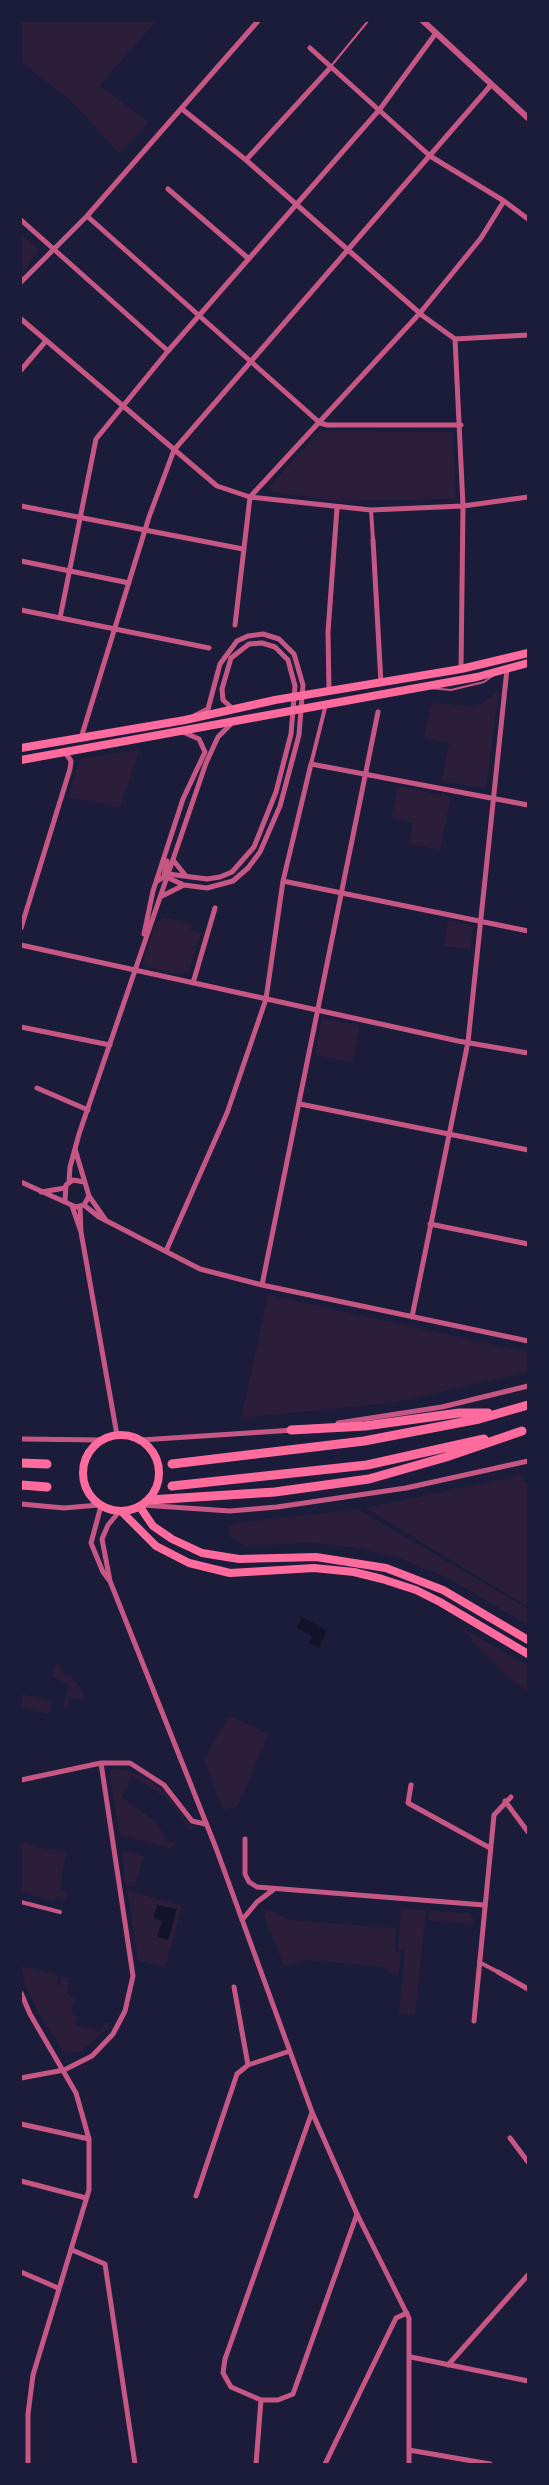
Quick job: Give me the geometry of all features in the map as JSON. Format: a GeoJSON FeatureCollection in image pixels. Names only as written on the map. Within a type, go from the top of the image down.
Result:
{"type":"FeatureCollection","features":[{"type":"Feature","properties":{"kind":"highway"},"geometry":{"type":"LineString","coordinates":[[172,1464],[354,1443],[528,1405]]}},
{"type":"Feature","properties":{"kind":"highway"},"geometry":{"type":"LineString","coordinates":[[291,1430],[365,1426],[459,1413],[499,1413]]}},
{"type":"Feature","properties":{"kind":"highway"},"geometry":{"type":"LineString","coordinates":[[172,1486],[367,1465],[525,1430]]}},
{"type":"Feature","properties":{"kind":"highway"},"geometry":{"type":"LineString","coordinates":[[144,1504],[275,1492],[369,1479],[446,1457],[525,1430]]}},
{"type":"Feature","properties":{"kind":"highway"},"geometry":{"type":"LineString","coordinates":[[21,1463],[47,1464]]}},
{"type":"Feature","properties":{"kind":"highway"},"geometry":{"type":"LineString","coordinates":[[21,1485],[47,1487]]}},
{"type":"Feature","properties":{"kind":"main road"},"geometry":{"type":"LineString","coordinates":[[21,748],[184,720],[233,708],[329,690],[460,669],[528,652]]}},
{"type":"Feature","properties":{"kind":"main road"},"geometry":{"type":"LineString","coordinates":[[21,760],[423,687],[528,663]]}},
{"type":"Feature","properties":{"kind":"main road"},"geometry":{"type":"LineString","coordinates":[[121,1512],[144,1504],[158,1484],[159,1465],[150,1449],[141,1440],[117,1435],[101,1440],[86,1457],[82,1472],[85,1487],[100,1505],[121,1512],[156,1546],[189,1563],[230,1573],[314,1568],[374,1577],[416,1590],[528,1654]]}},
{"type":"Feature","properties":{"kind":"main road"},"geometry":{"type":"LineString","coordinates":[[144,1504],[153,1526],[172,1539],[201,1553],[239,1559],[316,1557],[386,1568],[443,1590],[528,1640]]}},
{"type":"Feature","properties":{"kind":"street"},"geometry":{"type":"LineString","coordinates":[[21,282],[87,216],[258,21]]}},
{"type":"Feature","properties":{"kind":"street"},"geometry":{"type":"LineString","coordinates":[[423,21],[528,118]]}},
{"type":"Feature","properties":{"kind":"street"},"geometry":{"type":"LineString","coordinates":[[60,618],[96,439],[168,351],[380,109],[436,33]]}},
{"type":"Feature","properties":{"kind":"street"},"geometry":{"type":"LineString","coordinates":[[310,48],[430,156],[504,201],[528,219]]}},
{"type":"Feature","properties":{"kind":"street"},"geometry":{"type":"LineString","coordinates":[[246,160],[330,68]]}},
{"type":"Feature","properties":{"kind":"street"},"geometry":{"type":"LineString","coordinates":[[81,738],[145,531],[174,450],[491,85]]}},
{"type":"Feature","properties":{"kind":"street"},"geometry":{"type":"LineString","coordinates":[[182,109],[246,160],[420,313],[455,339],[528,335]]}},
{"type":"Feature","properties":{"kind":"street"},"geometry":{"type":"LineString","coordinates":[[168,189],[249,259]]}},
{"type":"Feature","properties":{"kind":"street"},"geometry":{"type":"LineString","coordinates":[[235,625],[250,497],[420,313],[481,238],[504,201]]}},
{"type":"Feature","properties":{"kind":"street"},"geometry":{"type":"LineString","coordinates":[[87,216],[320,423],[327,425],[461,425]]}},
{"type":"Feature","properties":{"kind":"street"},"geometry":{"type":"LineString","coordinates":[[21,220],[168,351]]}},
{"type":"Feature","properties":{"kind":"street"},"geometry":{"type":"LineString","coordinates":[[21,319],[45,342],[217,486],[250,497],[371,510],[463,506],[528,497]]}},
{"type":"Feature","properties":{"kind":"street"},"geometry":{"type":"LineString","coordinates":[[455,339],[461,425],[463,506],[460,669]]}},
{"type":"Feature","properties":{"kind":"street"},"geometry":{"type":"LineString","coordinates":[[21,370],[45,342]]}},
{"type":"Feature","properties":{"kind":"street"},"geometry":{"type":"LineString","coordinates":[[21,506],[243,549]]}},
{"type":"Feature","properties":{"kind":"street"},"geometry":{"type":"LineString","coordinates":[[329,690],[328,632],[337,508]]}},
{"type":"Feature","properties":{"kind":"street"},"geometry":{"type":"LineString","coordinates":[[371,510],[381,682]]}},
{"type":"Feature","properties":{"kind":"street"},"geometry":{"type":"LineString","coordinates":[[21,561],[129,584]]}},
{"type":"Feature","properties":{"kind":"street"},"geometry":{"type":"LineString","coordinates":[[21,610],[209,648]]}},
{"type":"Feature","properties":{"kind":"street"},"geometry":{"type":"LineString","coordinates":[[166,876],[183,885],[207,888],[233,881],[248,868],[260,852],[280,806],[299,735],[303,685],[294,654],[286,644],[272,636],[255,634],[241,639],[229,648],[220,664],[208,709],[184,720]]}},
{"type":"Feature","properties":{"kind":"street"},"geometry":{"type":"LineString","coordinates":[[156,882],[166,876],[207,879],[232,872],[254,847],[274,800],[291,734],[295,686],[288,660],[275,646],[262,643],[249,644],[231,658],[222,689],[223,700],[233,708]]}},
{"type":"Feature","properties":{"kind":"street"},"geometry":{"type":"LineString","coordinates":[[412,1317],[468,1042],[507,669]]}},
{"type":"Feature","properties":{"kind":"street"},"geometry":{"type":"LineString","coordinates":[[166,1251],[227,1113],[266,999],[283,881],[327,703]]}},
{"type":"Feature","properties":{"kind":"street"},"geometry":{"type":"LineString","coordinates":[[262,1286],[378,712]]}},
{"type":"Feature","properties":{"kind":"street"},"geometry":{"type":"LineString","coordinates":[[166,876],[206,763],[218,737],[234,721]]}},
{"type":"Feature","properties":{"kind":"street"},"geometry":{"type":"LineString","coordinates":[[141,951],[156,882],[183,799],[205,752],[200,739],[181,732]]}},
{"type":"Feature","properties":{"kind":"street"},"geometry":{"type":"LineString","coordinates":[[21,928],[70,769],[70,761],[64,752]]}},
{"type":"Feature","properties":{"kind":"street"},"geometry":{"type":"LineString","coordinates":[[311,764],[528,805]]}},
{"type":"Feature","properties":{"kind":"street"},"geometry":{"type":"LineString","coordinates":[[65,1200],[65,1188],[69,1182],[75,1149],[133,971],[162,896],[171,845],[170,839]]}},
{"type":"Feature","properties":{"kind":"street"},"geometry":{"type":"LineString","coordinates":[[173,860],[186,876]]}},
{"type":"Feature","properties":{"kind":"street"},"geometry":{"type":"LineString","coordinates":[[283,881],[528,931]]}},
{"type":"Feature","properties":{"kind":"street"},"geometry":{"type":"LineString","coordinates":[[162,896],[183,885]]}},
{"type":"Feature","properties":{"kind":"street"},"geometry":{"type":"LineString","coordinates":[[193,983],[215,908]]}},
{"type":"Feature","properties":{"kind":"street"},"geometry":{"type":"LineString","coordinates":[[21,945],[133,971],[528,1053]]}},
{"type":"Feature","properties":{"kind":"street"},"geometry":{"type":"LineString","coordinates":[[21,1027],[110,1046]]}},
{"type":"Feature","properties":{"kind":"street"},"geometry":{"type":"LineString","coordinates":[[37,1088],[88,1110]]}},
{"type":"Feature","properties":{"kind":"street"},"geometry":{"type":"LineString","coordinates":[[300,1104],[528,1150]]}},
{"type":"Feature","properties":{"kind":"street"},"geometry":{"type":"LineString","coordinates":[[75,1149],[89,1196],[105,1219]]}},
{"type":"Feature","properties":{"kind":"street"},"geometry":{"type":"LineString","coordinates":[[69,1182],[76,1180],[84,1182]]}},
{"type":"Feature","properties":{"kind":"street"},"geometry":{"type":"LineString","coordinates":[[21,1182],[65,1200],[72,1206],[81,1232],[117,1435]]}},
{"type":"Feature","properties":{"kind":"street"},"geometry":{"type":"LineString","coordinates":[[41,1192],[65,1188]]}},
{"type":"Feature","properties":{"kind":"street"},"geometry":{"type":"LineString","coordinates":[[81,1232],[82,1206],[89,1196]]}},
{"type":"Feature","properties":{"kind":"street"},"geometry":{"type":"LineString","coordinates":[[72,1206],[82,1206],[91,1213],[200,1269],[262,1286],[528,1341]]}},
{"type":"Feature","properties":{"kind":"street"},"geometry":{"type":"LineString","coordinates":[[430,1224],[528,1244]]}},
{"type":"Feature","properties":{"kind":"street"},"geometry":{"type":"LineString","coordinates":[[141,1440],[291,1430],[442,1407],[528,1386]]}},
{"type":"Feature","properties":{"kind":"street"},"geometry":{"type":"LineString","coordinates":[[21,1439],[101,1440]]}},
{"type":"Feature","properties":{"kind":"street"},"geometry":{"type":"LineString","coordinates":[[144,1504],[230,1511],[277,1507],[406,1488],[528,1461]]}},
{"type":"Feature","properties":{"kind":"street"},"geometry":{"type":"LineString","coordinates":[[21,1504],[64,1508],[100,1505],[91,1543],[103,1572],[110,1581]]}},
{"type":"Feature","properties":{"kind":"street"},"geometry":{"type":"LineString","coordinates":[[121,1512],[108,1525],[102,1539],[110,1581],[216,1848],[312,2112],[357,2214],[407,2313],[411,2357],[409,2464]]}},
{"type":"Feature","properties":{"kind":"street"},"geometry":{"type":"LineString","coordinates":[[21,1780],[101,1763],[129,1763],[164,1785],[192,1821],[205,1824]]}},
{"type":"Feature","properties":{"kind":"street"},"geometry":{"type":"LineString","coordinates":[[21,2078],[64,2070],[92,2056],[113,2034],[125,2011],[133,1976],[101,1763]]}},
{"type":"Feature","properties":{"kind":"street"},"geometry":{"type":"LineString","coordinates":[[411,1785],[408,1803],[490,1848]]}},
{"type":"Feature","properties":{"kind":"street"},"geometry":{"type":"LineString","coordinates":[[474,2021],[494,1815],[511,1797]]}},
{"type":"Feature","properties":{"kind":"street"},"geometry":{"type":"LineString","coordinates":[[505,1801],[528,1832]]}},
{"type":"Feature","properties":{"kind":"street"},"geometry":{"type":"LineString","coordinates":[[245,1839],[245,1874],[249,1882],[257,1887],[484,1905]]}},
{"type":"Feature","properties":{"kind":"street"},"geometry":{"type":"LineString","coordinates":[[242,1920],[257,1902],[273,1890]]}},
{"type":"Feature","properties":{"kind":"street"},"geometry":{"type":"LineString","coordinates":[[21,1902],[60,1912]]}},
{"type":"Feature","properties":{"kind":"street"},"geometry":{"type":"LineString","coordinates":[[479,1962],[528,1989]]}},
{"type":"Feature","properties":{"kind":"street"},"geometry":{"type":"LineString","coordinates":[[234,1987],[248,2065]]}},
{"type":"Feature","properties":{"kind":"street"},"geometry":{"type":"LineString","coordinates":[[21,1993],[30,2014],[76,2093],[89,2139],[86,2198],[33,2375],[28,2414],[28,2464]]}},
{"type":"Feature","properties":{"kind":"street"},"geometry":{"type":"LineString","coordinates":[[196,2196],[237,2074],[248,2065],[290,2051]]}},
{"type":"Feature","properties":{"kind":"street"},"geometry":{"type":"LineString","coordinates":[[312,2112],[225,2358],[223,2373],[231,2387],[261,2400],[278,2400],[293,2394],[357,2214]]}},
{"type":"Feature","properties":{"kind":"street"},"geometry":{"type":"LineString","coordinates":[[21,2124],[89,2139]]}},
{"type":"Feature","properties":{"kind":"street"},"geometry":{"type":"LineString","coordinates":[[510,2138],[528,2162]]}},
{"type":"Feature","properties":{"kind":"street"},"geometry":{"type":"LineString","coordinates":[[21,2181],[86,2198]]}},
{"type":"Feature","properties":{"kind":"street"},"geometry":{"type":"LineString","coordinates":[[72,2250],[105,2264],[135,2464]]}},
{"type":"Feature","properties":{"kind":"street"},"geometry":{"type":"LineString","coordinates":[[21,2272],[58,2288]]}},
{"type":"Feature","properties":{"kind":"street"},"geometry":{"type":"LineString","coordinates":[[448,2365],[528,2275]]}},
{"type":"Feature","properties":{"kind":"street"},"geometry":{"type":"LineString","coordinates":[[325,2464],[396,2318],[407,2313]]}},
{"type":"Feature","properties":{"kind":"street"},"geometry":{"type":"LineString","coordinates":[[411,2357],[528,2381]]}},
{"type":"Feature","properties":{"kind":"street"},"geometry":{"type":"LineString","coordinates":[[256,2464],[261,2400]]}},
{"type":"Feature","properties":{"kind":"street"},"geometry":{"type":"LineString","coordinates":[[409,2450],[490,2464]]}},
{"type":"Feature","properties":{"kind":"lane"},"geometry":{"type":"LineString","coordinates":[[330,68],[368,21]]}},
{"type":"Feature","properties":{"kind":"shaded area"},"geometry":{"type":"Polygon","coordinates":[[[21,21],[156,21],[100,85],[149,123],[119,153],[72,102],[21,62],[21,21]]]}},
{"type":"Feature","properties":{"kind":"shaded area"},"geometry":{"type":"Polygon","coordinates":[[[21,234],[39,250],[21,275],[21,234]]]}},
{"type":"Feature","properties":{"kind":"shaded area"},"geometry":{"type":"Polygon","coordinates":[[[320,431],[453,432],[456,499],[338,501],[273,492],[269,487],[320,431]]]}},
{"type":"Feature","properties":{"kind":"shaded area"},"geometry":{"type":"Polygon","coordinates":[[[499,690],[486,789],[442,781],[449,743],[424,738],[432,702],[471,707],[484,702],[499,690]]]}},
{"type":"Feature","properties":{"kind":"shaded area"},"geometry":{"type":"Polygon","coordinates":[[[139,750],[120,807],[68,797],[80,759],[139,750]]]}},
{"type":"Feature","properties":{"kind":"shaded area"},"geometry":{"type":"Polygon","coordinates":[[[398,786],[451,797],[440,850],[409,844],[413,823],[391,818],[398,786]]]}},
{"type":"Feature","properties":{"kind":"shaded area"},"geometry":{"type":"Polygon","coordinates":[[[163,917],[192,924],[191,931],[201,933],[189,972],[176,974],[142,965],[156,923],[163,917]]]}},
{"type":"Feature","properties":{"kind":"shaded area"},"geometry":{"type":"Polygon","coordinates":[[[448,921],[473,926],[470,950],[444,946],[448,921]]]}},
{"type":"Feature","properties":{"kind":"shaded area"},"geometry":{"type":"Polygon","coordinates":[[[322,1018],[360,1026],[352,1062],[314,1055],[322,1018]]]}},
{"type":"Feature","properties":{"kind":"shaded area"},"geometry":{"type":"Polygon","coordinates":[[[268,1295],[528,1352],[528,1372],[393,1403],[241,1418],[268,1295]]]}},
{"type":"Feature","properties":{"kind":"shaded area"},"geometry":{"type":"Polygon","coordinates":[[[522,1475],[523,1482],[528,1484],[528,1607],[365,1508],[522,1475]]]}},
{"type":"Feature","properties":{"kind":"shaded area"},"geometry":{"type":"Polygon","coordinates":[[[358,1509],[528,1609],[528,1625],[448,1578],[399,1558],[355,1548],[311,1543],[244,1546],[230,1537],[228,1532],[230,1526],[236,1523],[358,1509]]]}},
{"type":"Feature","properties":{"kind":"shaded area"},"geometry":{"type":"Polygon","coordinates":[[[302,1617],[327,1630],[319,1648],[309,1643],[312,1636],[297,1628],[302,1617]]]}},
{"type":"Feature","properties":{"kind":"shaded area"},"geometry":{"type":"Polygon","coordinates":[[[461,1627],[528,1666],[528,1691],[515,1683],[461,1627]]]}},
{"type":"Feature","properties":{"kind":"shaded area"},"geometry":{"type":"Polygon","coordinates":[[[55,1664],[60,1665],[66,1677],[70,1675],[85,1694],[83,1700],[70,1697],[67,1708],[63,1707],[69,1684],[52,1677],[55,1664]]]}},
{"type":"Feature","properties":{"kind":"shaded area"},"geometry":{"type":"Polygon","coordinates":[[[21,1694],[52,1701],[49,1714],[21,1707],[21,1694]]]}},
{"type":"Feature","properties":{"kind":"shaded area"},"geometry":{"type":"Polygon","coordinates":[[[229,1716],[269,1734],[237,1807],[223,1810],[204,1760],[229,1716]]]}},
{"type":"Feature","properties":{"kind":"shaded area"},"geometry":{"type":"Polygon","coordinates":[[[127,1770],[151,1781],[167,1794],[193,1830],[190,1831],[166,1798],[132,1776],[122,1797],[156,1822],[168,1842],[176,1842],[171,1848],[120,1835],[109,1771],[127,1770]]]}},
{"type":"Feature","properties":{"kind":"shaded area"},"geometry":{"type":"Polygon","coordinates":[[[24,1842],[35,1847],[66,1852],[60,1890],[67,1892],[65,1899],[56,1897],[54,1901],[21,1892],[21,1844],[24,1842]]]}},
{"type":"Feature","properties":{"kind":"shaded area"},"geometry":{"type":"Polygon","coordinates":[[[121,1851],[144,1856],[135,1887],[126,1885],[121,1851]]]}},
{"type":"Feature","properties":{"kind":"shaded area"},"geometry":{"type":"Polygon","coordinates":[[[127,1890],[182,1906],[165,1968],[138,1960],[127,1890]]]}},
{"type":"Feature","properties":{"kind":"shaded area"},"geometry":{"type":"Polygon","coordinates":[[[157,1905],[177,1909],[168,1940],[157,1937],[162,1921],[153,1918],[157,1905]]]}},
{"type":"Feature","properties":{"kind":"shaded area"},"geometry":{"type":"Polygon","coordinates":[[[401,1909],[426,1910],[415,2016],[399,2013],[405,1949],[398,1949],[401,1909]]]}},
{"type":"Feature","properties":{"kind":"shaded area"},"geometry":{"type":"Polygon","coordinates":[[[268,1910],[291,1920],[395,1928],[395,1951],[401,1952],[399,1974],[389,1974],[385,1967],[308,1960],[284,1966],[264,1916],[268,1910]]]}},
{"type":"Feature","properties":{"kind":"shaded area"},"geometry":{"type":"Polygon","coordinates":[[[430,1911],[469,1913],[473,1918],[473,1924],[429,1920],[430,1911]]]}},
{"type":"Feature","properties":{"kind":"shaded area"},"geometry":{"type":"Polygon","coordinates":[[[21,1966],[58,1975],[56,1984],[60,1985],[62,1976],[70,1978],[67,1992],[75,1999],[71,2014],[77,2016],[75,2025],[101,2032],[105,2023],[111,2023],[98,2038],[79,2053],[63,2051],[38,2012],[25,1984],[21,1966]]]}}]}
